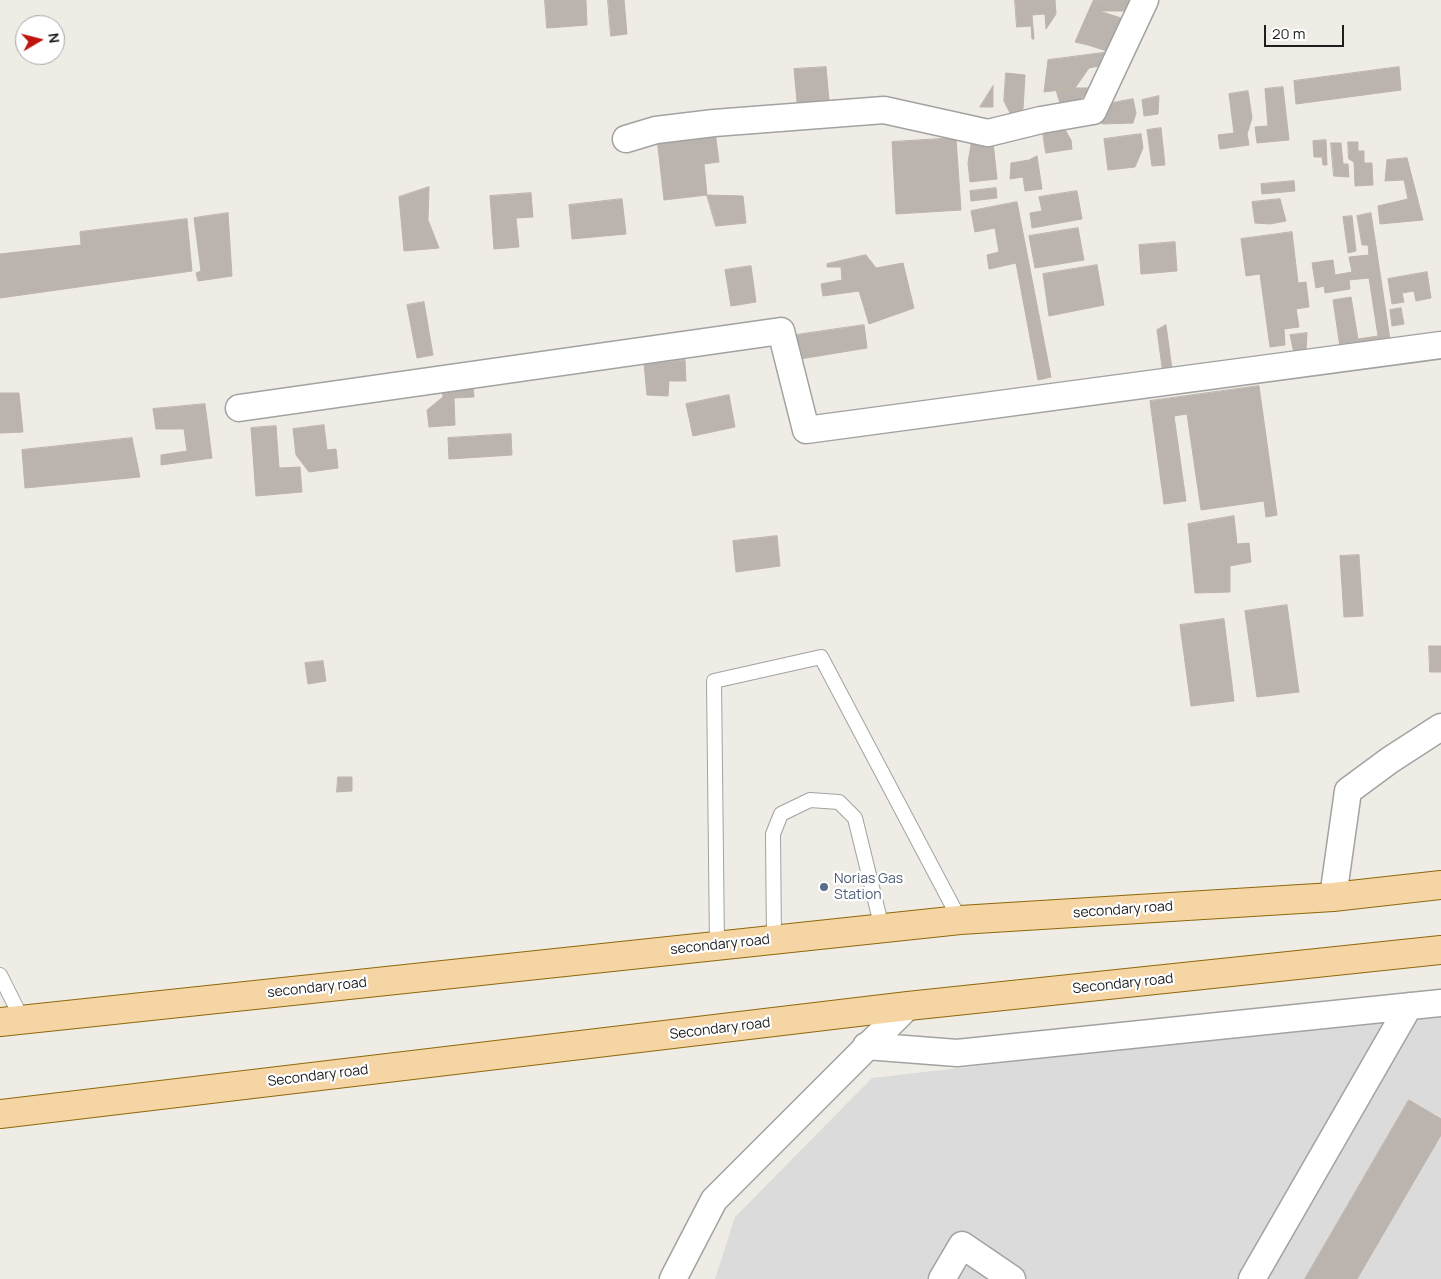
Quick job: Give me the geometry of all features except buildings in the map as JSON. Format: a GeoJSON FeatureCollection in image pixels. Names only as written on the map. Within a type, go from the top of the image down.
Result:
{"type":"FeatureCollection","features":[{"type":"Feature","properties":{"kind":"main road","name":"secondary road"},"geometry":{"type":"LineString","coordinates":[[11,1020],[960,920],[1333,896],[1441,885]]}},
{"type":"Feature","properties":{"kind":"main road","name":"Secondary road"},"geometry":{"type":"LineString","coordinates":[[0,1114],[908,1006],[1441,950]]}},
{"type":"Feature","properties":{"kind":"street"},"geometry":{"type":"LineString","coordinates":[[626,139],[656,130],[714,123],[884,110],[988,133],[1093,111],[1145,0]]}},
{"type":"Feature","properties":{"kind":"street"},"geometry":{"type":"LineString","coordinates":[[240,408],[781,331],[806,430],[1441,345]]}},
{"type":"Feature","properties":{"kind":"street"},"geometry":{"type":"LineString","coordinates":[[1333,896],[1348,791],[1390,760],[1441,727]]}},
{"type":"Feature","properties":{"kind":"street"},"geometry":{"type":"LineString","coordinates":[[866,1046],[957,1053],[1441,1003]]}},
{"type":"Feature","properties":{"kind":"street"},"geometry":{"type":"LineString","coordinates":[[682,1276],[714,1200],[908,1006]]}},
{"type":"Feature","properties":{"kind":"street"},"geometry":{"type":"LineString","coordinates":[[1252,1279],[1409,1006]]}},
{"type":"Feature","properties":{"kind":"street"},"geometry":{"type":"LineString","coordinates":[[942,1279],[962,1246],[1012,1279]]}},
{"type":"Feature","properties":{"kind":"lane"},"geometry":{"type":"LineString","coordinates":[[718,946],[714,681],[821,657],[960,920]]}},
{"type":"Feature","properties":{"kind":"lane"},"geometry":{"type":"LineString","coordinates":[[774,940],[773,834],[781,814],[810,800],[839,802],[855,818],[882,928]]}},
{"type":"Feature","properties":{"kind":"lane"},"geometry":{"type":"LineString","coordinates":[[0,975],[11,1020]]}},
{"type":"Feature","properties":{"kind":"shaded area"},"geometry":{"type":"Polygon","coordinates":[[[1441,1013],[1441,1279],[715,1279],[735,1217],[872,1078],[1441,1013]]]}},
{"type":"Feature","properties":{"kind":"place","name":"Norias Gas Station"},"geometry":{"type":"Point","coordinates":[824,887]}}]}
